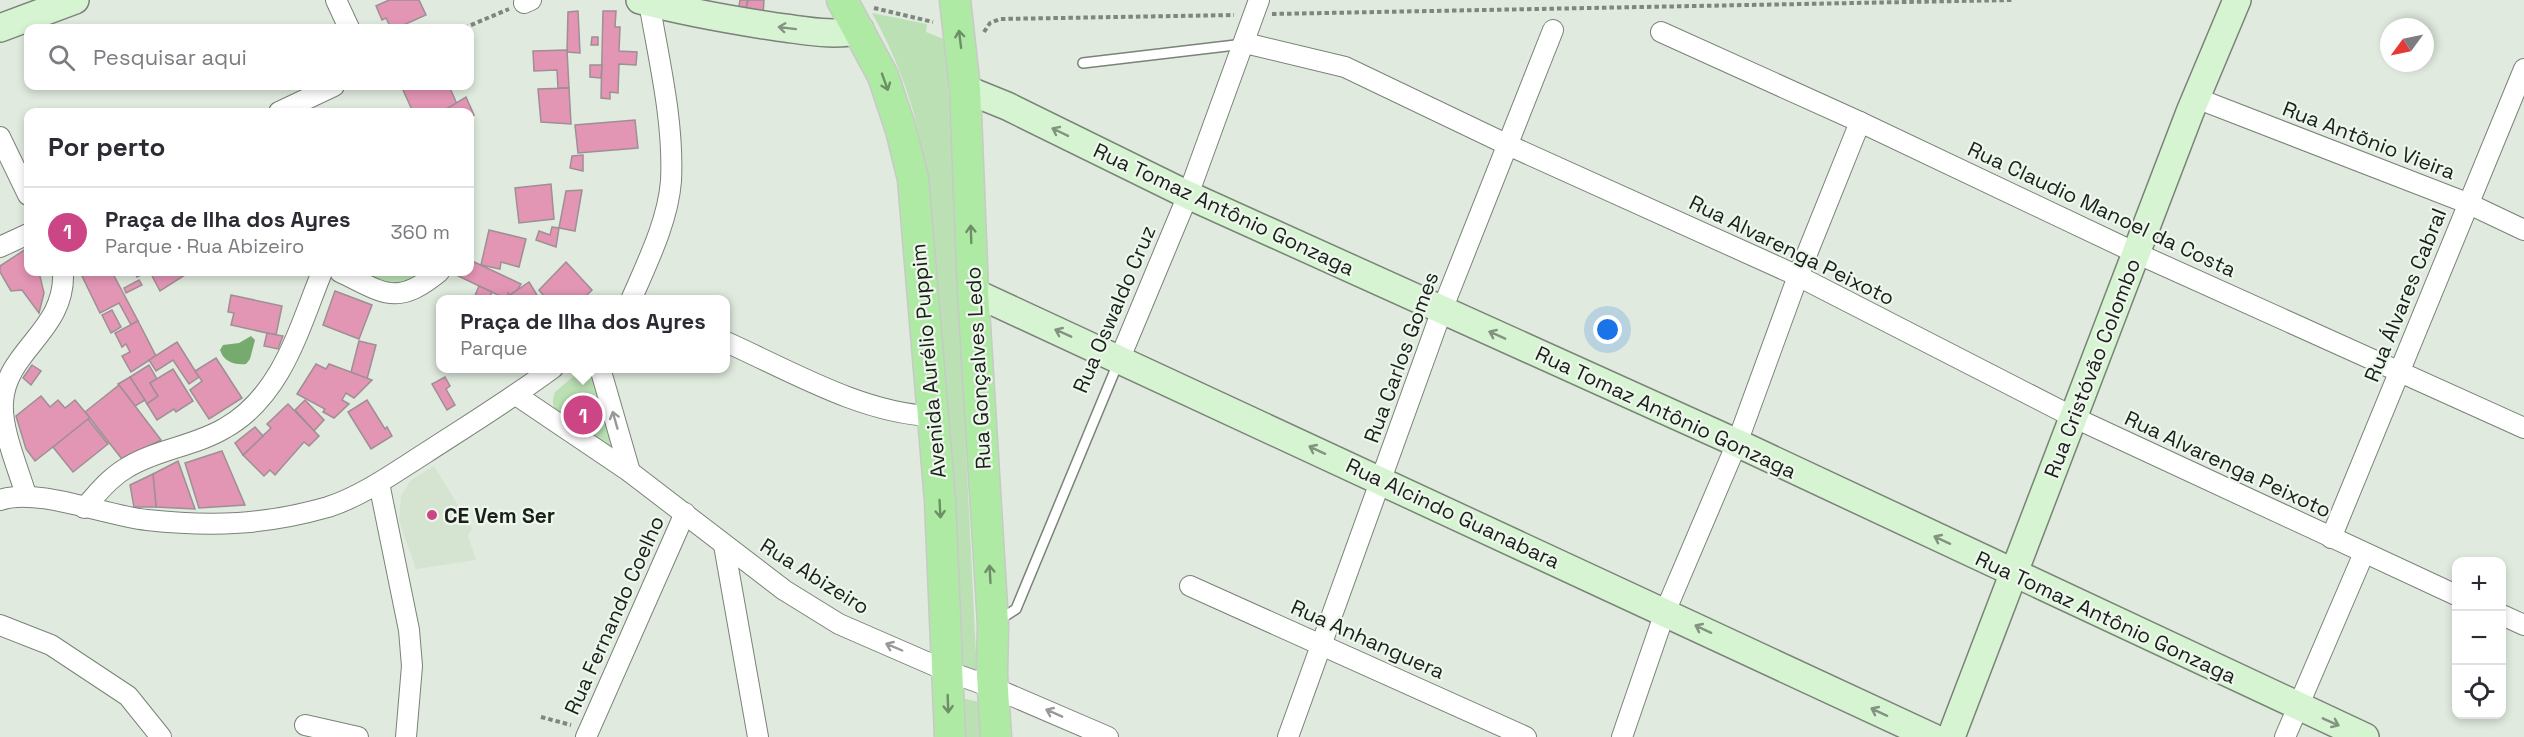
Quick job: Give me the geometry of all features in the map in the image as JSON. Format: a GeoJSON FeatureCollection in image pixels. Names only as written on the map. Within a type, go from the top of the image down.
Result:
{"type":"FeatureCollection","features":[{"type":"Feature","properties":{"kind":"main road","name":"Avenida Aurélio Puppim"},"geometry":{"type":"LineString","coordinates":[[843,0],[883,76],[901,130],[913,179],[931,416],[940,500],[950,737]]}},
{"type":"Feature","properties":{"kind":"main road","name":"Rua Gonçalves Ledo"},"geometry":{"type":"LineString","coordinates":[[947,11],[961,43],[965,89],[973,292],[993,624],[992,674],[996,737]]}},
{"type":"Feature","properties":{"kind":"street"},"geometry":{"type":"LineString","coordinates":[[0,28],[75,0]]}},
{"type":"Feature","properties":{"kind":"street"},"geometry":{"type":"LineString","coordinates":[[336,0],[346,24]]}},
{"type":"Feature","properties":{"kind":"street","name":"Rua Cristóvão Colombo"},"geometry":{"type":"LineString","coordinates":[[1951,737],[2136,253],[2237,0]]}},
{"type":"Feature","properties":{"kind":"street"},"geometry":{"type":"LineString","coordinates":[[634,295],[658,236],[671,183],[669,119],[645,1],[718,18],[793,29],[846,34],[860,30]]}},
{"type":"Feature","properties":{"kind":"street","name":"Rua Oswaldo Cruz"},"geometry":{"type":"LineString","coordinates":[[1120,358],[1188,195],[1257,7]]}},
{"type":"Feature","properties":{"kind":"street","name":"Rua Carlos Gomes"},"geometry":{"type":"LineString","coordinates":[[1288,737],[1443,310],[1553,30]]}},
{"type":"Feature","properties":{"kind":"street","name":"Rua Claudio Manoel da Costa"},"geometry":{"type":"LineString","coordinates":[[1661,32],[1860,122],[2136,253],[2524,428]]}},
{"type":"Feature","properties":{"kind":"street","name":"Rua Alvarenga Peixoto"},"geometry":{"type":"LineString","coordinates":[[1245,44],[1345,67],[1508,146],[1798,276],[2073,417],[2452,593]]}},
{"type":"Feature","properties":{"kind":"street","name":"Rua Álvares Cabral"},"geometry":{"type":"LineString","coordinates":[[2331,538],[2524,69]]}},
{"type":"Feature","properties":{"kind":"street","name":"Rua Tomaz Antônio Gonzaga"},"geometry":{"type":"LineString","coordinates":[[965,89],[1007,105],[1188,195],[1737,443],[2365,737]]}},
{"type":"Feature","properties":{"kind":"street"},"geometry":{"type":"LineString","coordinates":[[287,108],[326,90]]}},
{"type":"Feature","properties":{"kind":"street","name":"Rua Antõnio Vieira"},"geometry":{"type":"LineString","coordinates":[[2196,99],[2467,203],[2524,230]]}},
{"type":"Feature","properties":{"kind":"street"},"geometry":{"type":"LineString","coordinates":[[1622,737],[1665,612],[1737,443],[1798,276],[1860,122]]}},
{"type":"Feature","properties":{"kind":"street"},"geometry":{"type":"LineString","coordinates":[[0,137],[24,187]]}},
{"type":"Feature","properties":{"kind":"street"},"geometry":{"type":"LineString","coordinates":[[0,247],[24,236]]}},
{"type":"Feature","properties":{"kind":"street"},"geometry":{"type":"LineString","coordinates":[[26,495],[3,413],[4,392],[12,371],[54,316],[62,295],[63,276]]}},
{"type":"Feature","properties":{"kind":"street"},"geometry":{"type":"LineString","coordinates":[[84,508],[109,480],[128,467],[216,433],[241,418],[269,388],[284,365],[320,276]]}},
{"type":"Feature","properties":{"kind":"street"},"geometry":{"type":"LineString","coordinates":[[349,276],[387,294],[396,295],[412,290],[433,276]]}},
{"type":"Feature","properties":{"kind":"street","name":"Rua Alcindo Guanabara"},"geometry":{"type":"LineString","coordinates":[[973,292],[1120,358],[1932,737]]}},
{"type":"Feature","properties":{"kind":"street"},"geometry":{"type":"LineString","coordinates":[[730,344],[851,398],[889,410],[931,416]]}},
{"type":"Feature","properties":{"kind":"street"},"geometry":{"type":"LineString","coordinates":[[0,500],[26,495],[155,521],[190,525],[239,525],[286,517],[330,506],[379,483],[547,373]]}},
{"type":"Feature","properties":{"kind":"street"},"geometry":{"type":"LineString","coordinates":[[601,373],[630,472]]}},
{"type":"Feature","properties":{"kind":"street","name":"Rua Abizeiro"},"geometry":{"type":"LineString","coordinates":[[516,395],[630,472],[784,590],[839,624],[947,671],[994,687],[1108,737]]}},
{"type":"Feature","properties":{"kind":"street"},"geometry":{"type":"LineString","coordinates":[[379,483],[409,630],[411,666],[406,737]]}},
{"type":"Feature","properties":{"kind":"street","name":"Rua Fernando Coelho"},"geometry":{"type":"LineString","coordinates":[[588,734],[685,513]]}},
{"type":"Feature","properties":{"kind":"street"},"geometry":{"type":"LineString","coordinates":[[724,545],[758,737]]}},
{"type":"Feature","properties":{"kind":"street"},"geometry":{"type":"LineString","coordinates":[[2285,737],[2364,553]]}},
{"type":"Feature","properties":{"kind":"street","name":"Rua Anhanguera"},"geometry":{"type":"LineString","coordinates":[[1190,586],[1526,737]]}},
{"type":"Feature","properties":{"kind":"street"},"geometry":{"type":"LineString","coordinates":[[2506,617],[2524,625]]}},
{"type":"Feature","properties":{"kind":"street"},"geometry":{"type":"LineString","coordinates":[[0,625],[51,645],[128,696],[161,737]]}},
{"type":"Feature","properties":{"kind":"street"},"geometry":{"type":"LineString","coordinates":[[305,725],[358,737]]}},
{"type":"Feature","properties":{"kind":"lane","name":"Rua Alvarenga Peixoto"},"geometry":{"type":"LineString","coordinates":[[1083,63],[1245,44]]}},
{"type":"Feature","properties":{"kind":"lane","name":"Rua Oswaldo Cruz"},"geometry":{"type":"LineString","coordinates":[[993,624],[1016,609],[1120,358]]}},
{"type":"Feature","properties":{"kind":"path"},"geometry":{"type":"LineString","coordinates":[[843,0],[947,11]]}},
{"type":"Feature","properties":{"kind":"path"},"geometry":{"type":"LineString","coordinates":[[961,43],[983,50],[984,30],[990,23],[1000,19],[1257,7],[2012,0]]}},
{"type":"Feature","properties":{"kind":"path"},"geometry":{"type":"LineString","coordinates":[[474,24],[528,2]]}},
{"type":"Feature","properties":{"kind":"path"},"geometry":{"type":"LineString","coordinates":[[542,717],[588,734]]}},
{"type":"Feature","properties":{"kind":"shaded area"},"geometry":{"type":"Polygon","coordinates":[[[872,13],[927,24],[926,32],[946,40],[977,675],[960,672],[951,435],[922,147],[902,78],[889,45],[872,13]]]}},
{"type":"Feature","properties":{"kind":"shaded area"},"geometry":{"type":"Polygon","coordinates":[[[372,276],[417,276],[400,283],[380,280],[372,276]]]}},
{"type":"Feature","properties":{"kind":"shaded area"},"geometry":{"type":"Polygon","coordinates":[[[251,336],[255,340],[250,359],[246,364],[237,364],[224,357],[220,350],[223,345],[239,343],[251,336]]]}},
{"type":"Feature","properties":{"kind":"shaded area"},"geometry":{"type":"Polygon","coordinates":[[[577,373],[590,373],[620,458],[557,413],[553,400],[555,392],[577,373]]]}},
{"type":"Feature","properties":{"kind":"shaded area","name":"CE Vem Ser"},"geometry":{"type":"Polygon","coordinates":[[[434,466],[472,528],[468,536],[476,560],[416,569],[399,521],[401,496],[411,480],[434,466]]]}},
{"type":"Feature","properties":{"kind":"shaded area"},"geometry":{"type":"Polygon","coordinates":[[[961,698],[979,702],[980,737],[962,737],[961,698]]]}},
{"type":"Feature","properties":{"kind":"building"},"geometry":{"type":"Polygon","coordinates":[[[389,0],[419,0],[426,15],[406,24],[389,24],[386,18],[382,20],[376,6],[389,0]]]}},
{"type":"Feature","properties":{"kind":"building"},"geometry":{"type":"Polygon","coordinates":[[[740,0],[748,0],[745,13],[738,12],[740,0]]]}},
{"type":"Feature","properties":{"kind":"building"},"geometry":{"type":"Polygon","coordinates":[[[748,0],[764,0],[763,16],[745,13],[748,0]]]}},
{"type":"Feature","properties":{"kind":"building"},"geometry":{"type":"Polygon","coordinates":[[[578,11],[580,53],[567,52],[568,12],[578,11]]]}},
{"type":"Feature","properties":{"kind":"building"},"geometry":{"type":"Polygon","coordinates":[[[603,11],[616,11],[615,27],[620,27],[619,51],[637,52],[636,65],[619,64],[618,93],[610,92],[610,99],[601,98],[603,11]]]}},
{"type":"Feature","properties":{"kind":"building"},"geometry":{"type":"Polygon","coordinates":[[[592,37],[598,37],[598,45],[591,45],[592,37]]]}},
{"type":"Feature","properties":{"kind":"building"},"geometry":{"type":"Polygon","coordinates":[[[567,50],[569,88],[558,88],[557,70],[534,71],[533,51],[567,50]]]}},
{"type":"Feature","properties":{"kind":"building"},"geometry":{"type":"Polygon","coordinates":[[[590,65],[602,65],[601,78],[590,77],[590,65]]]}},
{"type":"Feature","properties":{"kind":"building"},"geometry":{"type":"Polygon","coordinates":[[[569,88],[571,124],[541,122],[538,89],[569,88]]]}},
{"type":"Feature","properties":{"kind":"building"},"geometry":{"type":"Polygon","coordinates":[[[403,90],[451,90],[457,104],[448,108],[411,108],[403,90]]]}},
{"type":"Feature","properties":{"kind":"building"},"geometry":{"type":"Polygon","coordinates":[[[466,97],[471,108],[448,108],[466,97]]]}},
{"type":"Feature","properties":{"kind":"building"},"geometry":{"type":"Polygon","coordinates":[[[635,120],[638,148],[578,153],[575,125],[635,120]]]}},
{"type":"Feature","properties":{"kind":"building"},"geometry":{"type":"Polygon","coordinates":[[[583,155],[583,171],[570,168],[572,156],[583,155]]]}},
{"type":"Feature","properties":{"kind":"building"},"geometry":{"type":"Polygon","coordinates":[[[551,184],[554,219],[519,223],[515,188],[551,184]]]}},
{"type":"Feature","properties":{"kind":"building"},"geometry":{"type":"Polygon","coordinates":[[[582,190],[575,231],[559,228],[566,191],[582,190]]]}},
{"type":"Feature","properties":{"kind":"building"},"geometry":{"type":"Polygon","coordinates":[[[552,227],[559,228],[556,247],[536,240],[539,231],[550,235],[552,227]]]}},
{"type":"Feature","properties":{"kind":"building"},"geometry":{"type":"Polygon","coordinates":[[[489,230],[526,239],[519,267],[501,262],[500,269],[481,265],[489,230]]]}},
{"type":"Feature","properties":{"kind":"building"},"geometry":{"type":"Polygon","coordinates":[[[24,250],[24,276],[40,276],[44,293],[39,313],[22,290],[11,291],[0,272],[0,266],[24,250]]]}},
{"type":"Feature","properties":{"kind":"building"},"geometry":{"type":"Polygon","coordinates":[[[474,262],[521,284],[510,295],[508,293],[507,295],[498,295],[458,276],[474,276],[474,262]]]}},
{"type":"Feature","properties":{"kind":"building"},"geometry":{"type":"Polygon","coordinates":[[[566,262],[592,290],[587,295],[543,295],[539,290],[566,262]]]}},
{"type":"Feature","properties":{"kind":"building"},"geometry":{"type":"Polygon","coordinates":[[[82,276],[114,276],[138,321],[131,325],[119,303],[100,313],[82,276]]]}},
{"type":"Feature","properties":{"kind":"building"},"geometry":{"type":"Polygon","coordinates":[[[152,276],[183,276],[160,291],[152,276]]]}},
{"type":"Feature","properties":{"kind":"building"},"geometry":{"type":"Polygon","coordinates":[[[139,280],[142,285],[126,293],[124,288],[139,280]]]}},
{"type":"Feature","properties":{"kind":"building"},"geometry":{"type":"Polygon","coordinates":[[[529,282],[537,295],[510,295],[529,282]]]}},
{"type":"Feature","properties":{"kind":"building"},"geometry":{"type":"Polygon","coordinates":[[[479,286],[492,292],[491,295],[475,295],[479,286]]]}},
{"type":"Feature","properties":{"kind":"building"},"geometry":{"type":"Polygon","coordinates":[[[335,291],[372,305],[359,339],[323,325],[335,291]]]}},
{"type":"Feature","properties":{"kind":"building"},"geometry":{"type":"Polygon","coordinates":[[[231,295],[282,306],[276,335],[231,325],[234,313],[228,312],[231,295]]]}},
{"type":"Feature","properties":{"kind":"building"},"geometry":{"type":"Polygon","coordinates":[[[112,310],[121,327],[111,333],[102,315],[112,310]]]}},
{"type":"Feature","properties":{"kind":"building"},"geometry":{"type":"Polygon","coordinates":[[[138,321],[156,356],[131,372],[122,356],[130,352],[126,344],[122,347],[115,333],[138,321]]]}},
{"type":"Feature","properties":{"kind":"building"},"geometry":{"type":"Polygon","coordinates":[[[267,333],[283,336],[278,349],[264,346],[267,333]]]}},
{"type":"Feature","properties":{"kind":"building"},"geometry":{"type":"Polygon","coordinates":[[[359,341],[376,345],[367,379],[351,372],[359,341]]]}},
{"type":"Feature","properties":{"kind":"building"},"geometry":{"type":"Polygon","coordinates":[[[177,342],[199,377],[189,384],[173,360],[156,371],[149,360],[177,342]]]}},
{"type":"Feature","properties":{"kind":"building"},"geometry":{"type":"Polygon","coordinates":[[[216,358],[242,398],[209,419],[190,390],[202,381],[195,371],[216,358]]]}},
{"type":"Feature","properties":{"kind":"building"},"geometry":{"type":"Polygon","coordinates":[[[316,364],[326,369],[329,364],[372,380],[354,398],[346,393],[342,400],[349,404],[334,418],[323,412],[325,409],[297,394],[316,364]]]}},
{"type":"Feature","properties":{"kind":"building"},"geometry":{"type":"Polygon","coordinates":[[[32,365],[41,371],[31,385],[23,378],[32,365]]]}},
{"type":"Feature","properties":{"kind":"building"},"geometry":{"type":"Polygon","coordinates":[[[149,365],[157,379],[150,383],[158,396],[147,404],[130,377],[149,365]]]}},
{"type":"Feature","properties":{"kind":"building"},"geometry":{"type":"Polygon","coordinates":[[[173,369],[193,401],[157,420],[147,404],[158,396],[150,383],[173,369]]]}},
{"type":"Feature","properties":{"kind":"building"},"geometry":{"type":"Polygon","coordinates":[[[130,377],[145,400],[135,406],[118,384],[130,377]]]}},
{"type":"Feature","properties":{"kind":"building"},"geometry":{"type":"Polygon","coordinates":[[[445,377],[450,386],[446,389],[455,405],[447,410],[432,384],[445,377]]]}},
{"type":"Feature","properties":{"kind":"building"},"geometry":{"type":"Polygon","coordinates":[[[119,385],[161,440],[122,459],[85,412],[119,385]]]}},
{"type":"Feature","properties":{"kind":"building"},"geometry":{"type":"Polygon","coordinates":[[[41,396],[50,407],[58,400],[65,408],[75,400],[90,418],[35,461],[26,449],[16,416],[41,396]]]}},
{"type":"Feature","properties":{"kind":"building"},"geometry":{"type":"Polygon","coordinates":[[[305,400],[324,420],[314,431],[295,410],[305,400]]]}},
{"type":"Feature","properties":{"kind":"building"},"geometry":{"type":"Polygon","coordinates":[[[367,400],[392,436],[371,449],[348,412],[367,400]]]}},
{"type":"Feature","properties":{"kind":"building"},"geometry":{"type":"Polygon","coordinates":[[[288,404],[319,436],[309,446],[304,442],[275,475],[270,470],[264,476],[243,455],[271,428],[267,424],[288,404]]]}},
{"type":"Feature","properties":{"kind":"building"},"geometry":{"type":"Polygon","coordinates":[[[88,419],[108,444],[73,472],[53,447],[88,419]]]}},
{"type":"Feature","properties":{"kind":"building"},"geometry":{"type":"Polygon","coordinates":[[[255,427],[263,436],[243,455],[235,443],[255,427]]]}},
{"type":"Feature","properties":{"kind":"building"},"geometry":{"type":"Polygon","coordinates":[[[222,451],[245,505],[199,508],[185,463],[222,451]]]}},
{"type":"Feature","properties":{"kind":"building"},"geometry":{"type":"Polygon","coordinates":[[[178,461],[195,509],[156,507],[153,474],[178,461]]]}},
{"type":"Feature","properties":{"kind":"building"},"geometry":{"type":"Polygon","coordinates":[[[153,474],[156,507],[134,507],[130,485],[153,474]]]}},
{"type":"Feature","properties":{"kind":"place","name":"Praça de Ilha dos Ayres"},"geometry":{"type":"Point","coordinates":[583,415]}},
{"type":"Feature","properties":{"kind":"place","name":"CE Vem Ser"},"geometry":{"type":"Point","coordinates":[432,515]}}]}
